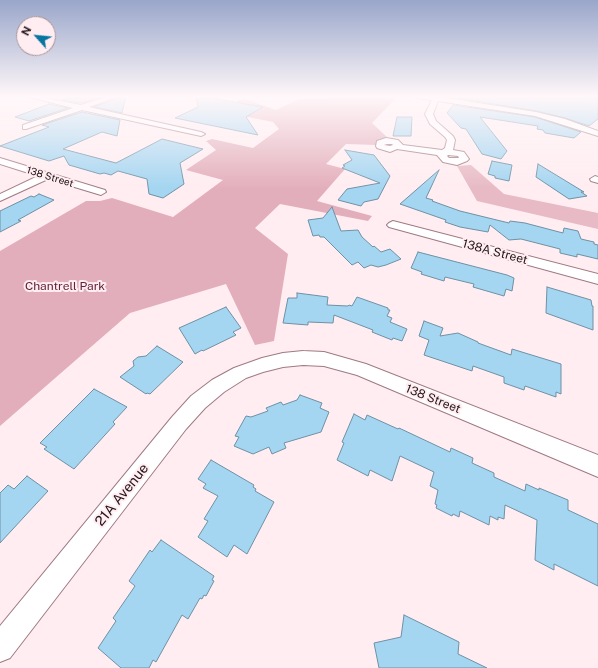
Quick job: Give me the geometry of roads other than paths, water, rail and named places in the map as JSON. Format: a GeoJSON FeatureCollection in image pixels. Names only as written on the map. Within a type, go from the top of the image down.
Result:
{"type":"FeatureCollection","features":[{"type":"Feature","properties":{"kind":"street"},"geometry":{"type":"LineString","coordinates":[[170,127],[201,134]]}},
{"type":"Feature","properties":{"kind":"street"},"geometry":{"type":"LineString","coordinates":[[398,147],[444,153],[450,149],[451,140],[441,127]]}},
{"type":"Feature","properties":{"kind":"street"},"geometry":{"type":"LineString","coordinates":[[580,127],[598,134]]}},
{"type":"Feature","properties":{"kind":"street","name":"138 Street"},"geometry":{"type":"LineString","coordinates":[[0,162],[101,192]]}},
{"type":"Feature","properties":{"kind":"street"},"geometry":{"type":"LineString","coordinates":[[0,198],[46,176]]}},
{"type":"Feature","properties":{"kind":"street","name":"138A Street"},"geometry":{"type":"LineString","coordinates":[[393,224],[598,279]]}},
{"type":"Feature","properties":{"kind":"street","name":"138 Street"},"geometry":{"type":"LineString","coordinates":[[262,365],[283,360],[303,358],[324,359],[360,369],[598,466]]}},
{"type":"Feature","properties":{"kind":"street","name":"21A Avenue"},"geometry":{"type":"LineString","coordinates":[[0,648],[179,423],[198,402],[218,386],[240,373],[262,365]]}},
{"type":"Feature","properties":{"kind":"park label","name":"Chantrell Park"},"geometry":{"type":"Point","coordinates":[65,286]}}]}
